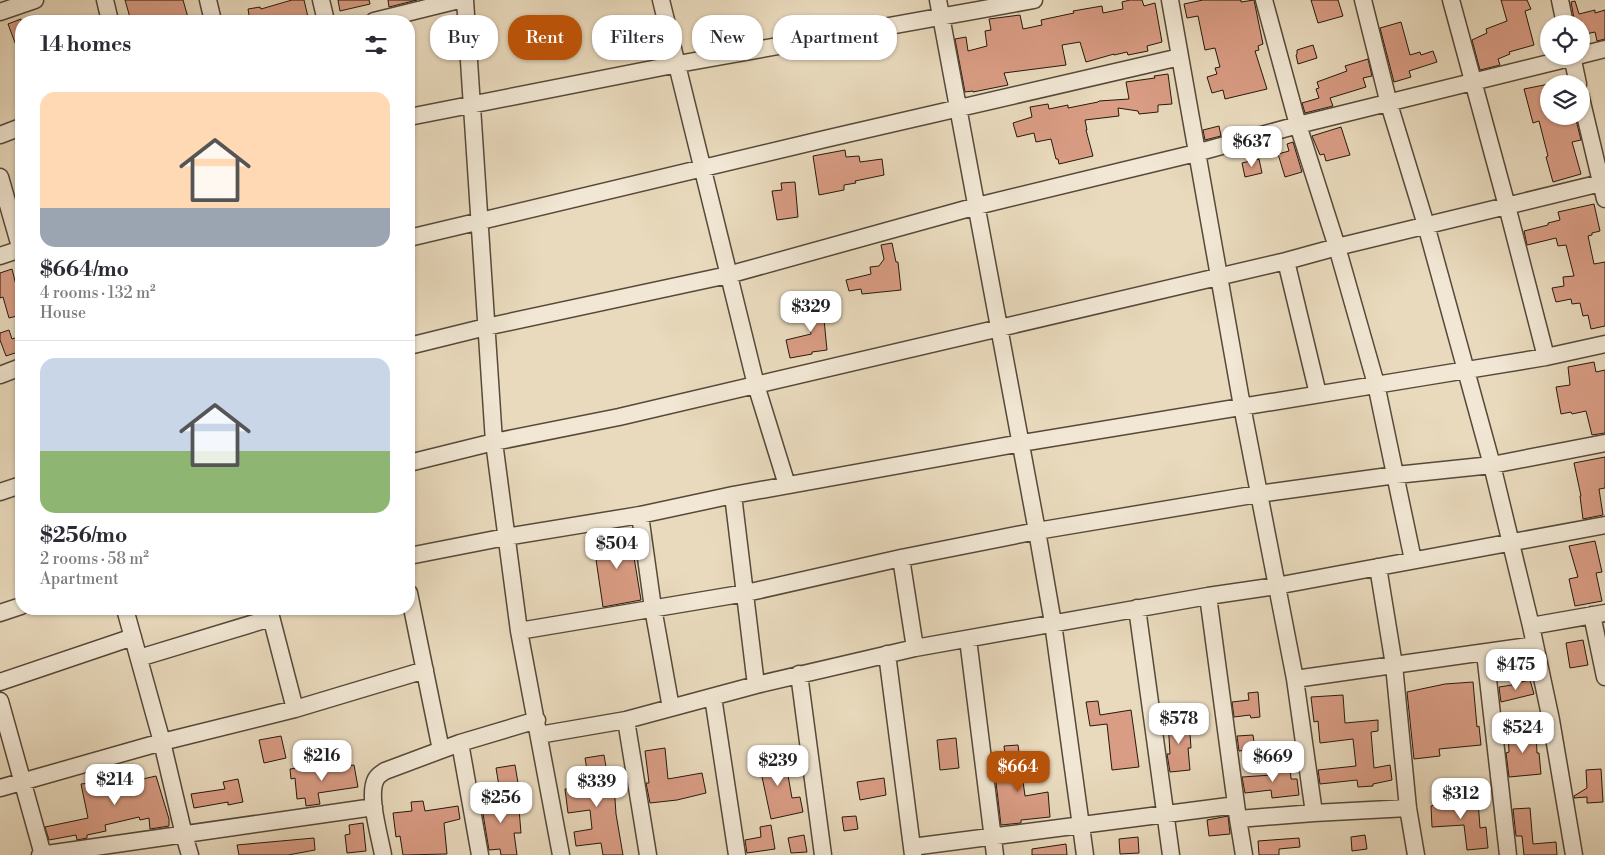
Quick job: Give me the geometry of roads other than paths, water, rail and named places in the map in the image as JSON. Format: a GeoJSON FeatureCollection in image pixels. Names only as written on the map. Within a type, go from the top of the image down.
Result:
{"type":"FeatureCollection","features":[{"type":"Feature","properties":{"kind":"street"},"geometry":{"type":"LineString","coordinates":[[0,12],[35,0]]}},
{"type":"Feature","properties":{"kind":"street"},"geometry":{"type":"LineString","coordinates":[[104,0],[108,15]]}},
{"type":"Feature","properties":{"kind":"street"},"geometry":{"type":"LineString","coordinates":[[208,0],[212,15]]}},
{"type":"Feature","properties":{"kind":"street"},"geometry":{"type":"LineString","coordinates":[[321,0],[325,15]]}},
{"type":"Feature","properties":{"kind":"street"},"geometry":{"type":"LineString","coordinates":[[398,15],[458,0]]}},
{"type":"Feature","properties":{"kind":"street"},"geometry":{"type":"LineString","coordinates":[[465,0],[494,442],[519,631],[561,855]]}},
{"type":"Feature","properties":{"kind":"street"},"geometry":{"type":"LineString","coordinates":[[661,0],[756,385],[787,486]]}},
{"type":"Feature","properties":{"kind":"street"},"geometry":{"type":"LineString","coordinates":[[415,115],[678,64],[939,8],[1034,0]]}},
{"type":"Feature","properties":{"kind":"street"},"geometry":{"type":"LineString","coordinates":[[1170,0],[1258,494],[1295,679],[1314,813]]}},
{"type":"Feature","properties":{"kind":"street"},"geometry":{"type":"LineString","coordinates":[[1264,0],[1298,125],[1337,247],[1376,384],[1413,560]]}},
{"type":"Feature","properties":{"kind":"street"},"geometry":{"type":"LineString","coordinates":[[1362,0],[1389,104],[1426,225],[1492,465],[1531,626],[1551,720],[1574,855]]}},
{"type":"Feature","properties":{"kind":"street"},"geometry":{"type":"LineString","coordinates":[[1451,0],[1546,357]]}},
{"type":"Feature","properties":{"kind":"street"},"geometry":{"type":"LineString","coordinates":[[1560,0],[1563,15]]}},
{"type":"Feature","properties":{"kind":"street"},"geometry":{"type":"LineString","coordinates":[[939,8],[1038,531],[1053,623],[1085,855]]}},
{"type":"Feature","properties":{"kind":"street"},"geometry":{"type":"LineString","coordinates":[[1590,53],[1605,49]]}},
{"type":"Feature","properties":{"kind":"street"},"geometry":{"type":"LineString","coordinates":[[415,236],[1180,57]]}},
{"type":"Feature","properties":{"kind":"street"},"geometry":{"type":"LineString","coordinates":[[415,345],[486,327],[728,275],[978,206],[1196,153],[1298,125],[1540,65]]}},
{"type":"Feature","properties":{"kind":"street"},"geometry":{"type":"LineString","coordinates":[[1588,125],[1603,183],[1605,199]]}},
{"type":"Feature","properties":{"kind":"street"},"geometry":{"type":"LineString","coordinates":[[0,135],[15,129]]}},
{"type":"Feature","properties":{"kind":"street"},"geometry":{"type":"LineString","coordinates":[[0,177],[15,228]]}},
{"type":"Feature","properties":{"kind":"street"},"geometry":{"type":"LineString","coordinates":[[415,462],[494,442],[619,417],[1286,261],[1426,225],[1603,183]]}},
{"type":"Feature","properties":{"kind":"street"},"geometry":{"type":"LineString","coordinates":[[0,256],[15,251]]}},
{"type":"Feature","properties":{"kind":"street"},"geometry":{"type":"LineString","coordinates":[[1286,261],[1318,394]]}},
{"type":"Feature","properties":{"kind":"street"},"geometry":{"type":"LineString","coordinates":[[415,555],[506,537],[640,515],[733,495],[1022,443],[1546,357],[1605,344]]}},
{"type":"Feature","properties":{"kind":"street"},"geometry":{"type":"LineString","coordinates":[[0,375],[15,369]]}},
{"type":"Feature","properties":{"kind":"street"},"geometry":{"type":"LineString","coordinates":[[519,631],[746,593],[901,558],[1038,531],[1258,494],[1396,475],[1492,465],[1605,444]]}},
{"type":"Feature","properties":{"kind":"street"},"geometry":{"type":"LineString","coordinates":[[0,492],[15,487]]}},
{"type":"Feature","properties":{"kind":"street"},"geometry":{"type":"LineString","coordinates":[[733,495],[756,685]]}},
{"type":"Feature","properties":{"kind":"street"},"geometry":{"type":"LineString","coordinates":[[640,515],[653,608],[671,708]]}},
{"type":"Feature","properties":{"kind":"street"},"geometry":{"type":"LineString","coordinates":[[383,855],[374,807],[373,787],[377,777],[386,771],[460,743],[538,727],[626,720],[800,674],[915,648],[1137,608],[1276,586],[1605,526]]}},
{"type":"Feature","properties":{"kind":"street"},"geometry":{"type":"LineString","coordinates":[[901,558],[915,648]]}},
{"type":"Feature","properties":{"kind":"street"},"geometry":{"type":"LineString","coordinates":[[1378,567],[1394,665],[1408,808],[1416,855]]}},
{"type":"Feature","properties":{"kind":"street"},"geometry":{"type":"LineString","coordinates":[[1208,596],[1244,855]]}},
{"type":"Feature","properties":{"kind":"street"},"geometry":{"type":"LineString","coordinates":[[0,613],[15,608]]}},
{"type":"Feature","properties":{"kind":"street"},"geometry":{"type":"LineString","coordinates":[[1137,608],[1171,855]]}},
{"type":"Feature","properties":{"kind":"street"},"geometry":{"type":"LineString","coordinates":[[1531,626],[1598,614],[1605,677]]}},
{"type":"Feature","properties":{"kind":"street"},"geometry":{"type":"LineString","coordinates":[[127,615],[162,742],[190,855]]}},
{"type":"Feature","properties":{"kind":"street"},"geometry":{"type":"LineString","coordinates":[[139,658],[267,615]]}},
{"type":"Feature","properties":{"kind":"street"},"geometry":{"type":"LineString","coordinates":[[270,615],[295,709]]}},
{"type":"Feature","properties":{"kind":"street"},"geometry":{"type":"LineString","coordinates":[[414,615],[442,750]]}},
{"type":"Feature","properties":{"kind":"street"},"geometry":{"type":"LineString","coordinates":[[0,682],[133,637]]}},
{"type":"Feature","properties":{"kind":"street"},"geometry":{"type":"LineString","coordinates":[[968,639],[995,855]]}},
{"type":"Feature","properties":{"kind":"street"},"geometry":{"type":"LineString","coordinates":[[1295,679],[1535,645]]}},
{"type":"Feature","properties":{"kind":"street"},"geometry":{"type":"LineString","coordinates":[[1485,653],[1508,855]]}},
{"type":"Feature","properties":{"kind":"street"},"geometry":{"type":"LineString","coordinates":[[886,654],[913,851],[994,837],[1165,814],[1237,812],[1314,813],[1408,808]]}},
{"type":"Feature","properties":{"kind":"street"},"geometry":{"type":"LineString","coordinates":[[0,788],[162,742],[295,709],[425,670]]}},
{"type":"Feature","properties":{"kind":"street"},"geometry":{"type":"LineString","coordinates":[[800,674],[823,855]]}},
{"type":"Feature","properties":{"kind":"street"},"geometry":{"type":"LineString","coordinates":[[713,697],[737,855]]}},
{"type":"Feature","properties":{"kind":"street"},"geometry":{"type":"LineString","coordinates":[[0,701],[42,855],[374,807]]}},
{"type":"Feature","properties":{"kind":"street"},"geometry":{"type":"LineString","coordinates":[[626,720],[648,855]]}},
{"type":"Feature","properties":{"kind":"street"},"geometry":{"type":"LineString","coordinates":[[460,743],[480,855]]}}]}
